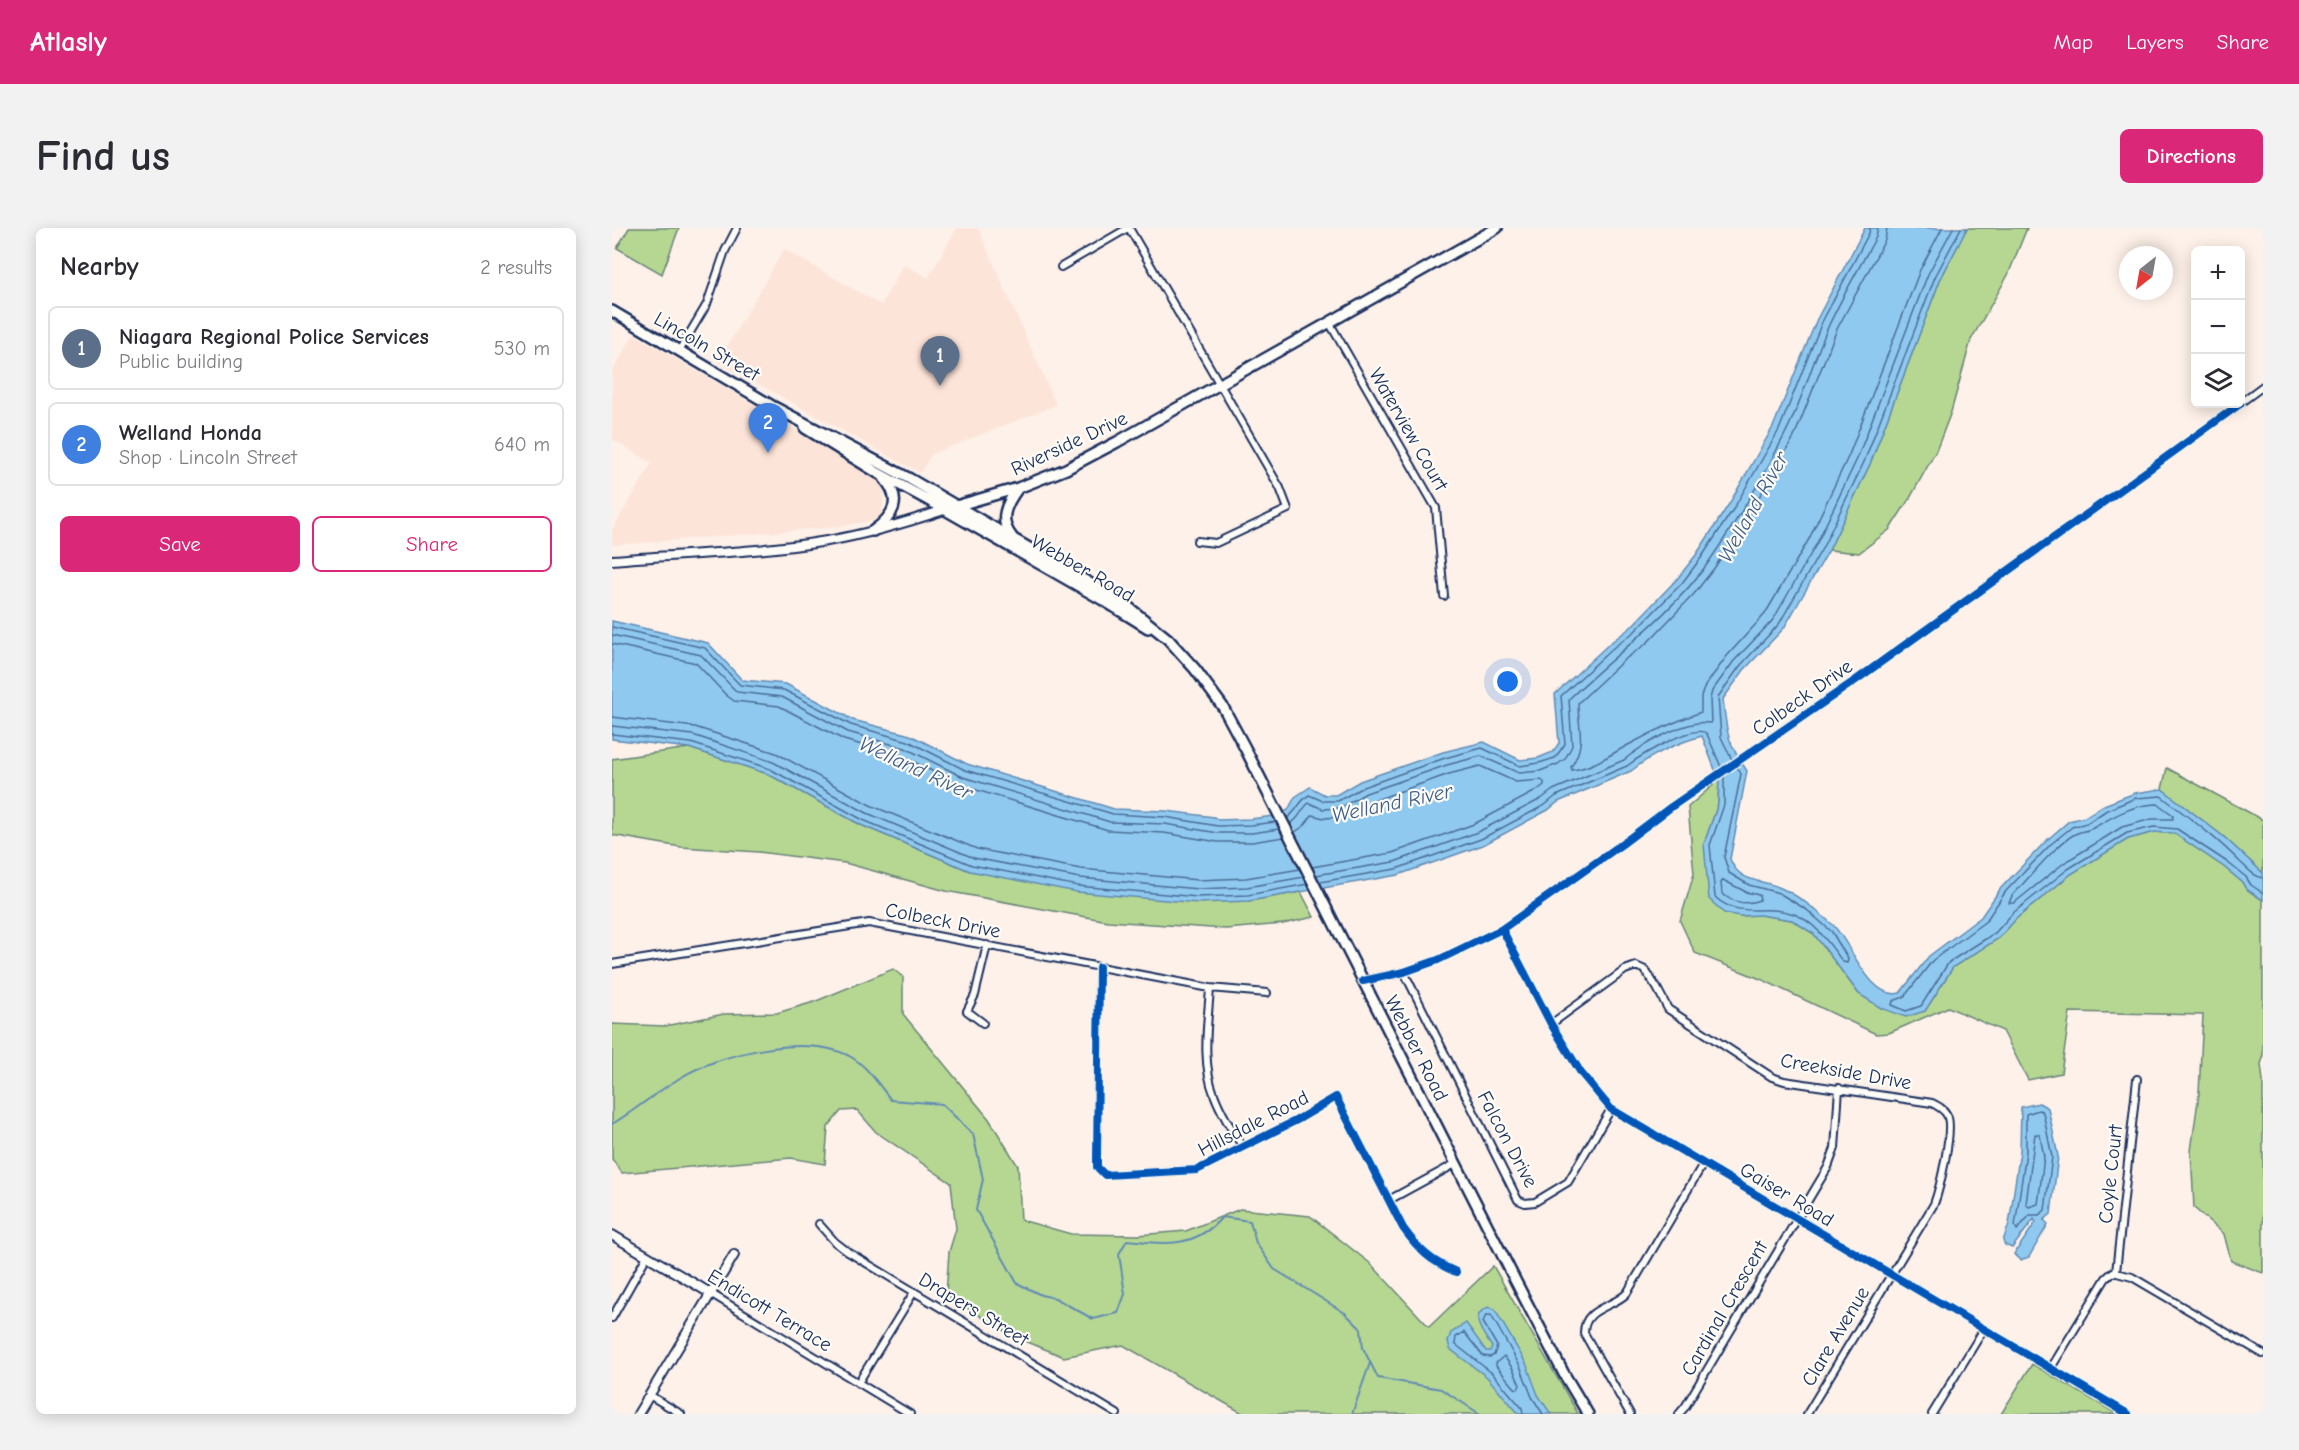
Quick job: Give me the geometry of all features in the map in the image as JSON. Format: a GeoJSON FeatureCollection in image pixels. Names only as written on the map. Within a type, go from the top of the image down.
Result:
{"type":"FeatureCollection","features":[{"type":"Feature","properties":{"kind":"main road","name":"Riverside Drive"},"geometry":{"type":"LineString","coordinates":[[956,506],[1018,489],[1066,469],[1497,228]]}},
{"type":"Feature","properties":{"kind":"main road","name":"Lincoln Street"},"geometry":{"type":"LineString","coordinates":[[612,311],[784,412],[910,478],[956,506]]}},
{"type":"Feature","properties":{"kind":"main road","name":"Lincoln Street"},"geometry":{"type":"LineString","coordinates":[[784,412],[811,432],[878,473],[946,510]]}},
{"type":"Feature","properties":{"kind":"main road"},"geometry":{"type":"LineString","coordinates":[[873,531],[888,519],[894,506],[894,496],[889,484],[878,473]]}},
{"type":"Feature","properties":{"kind":"main road"},"geometry":{"type":"LineString","coordinates":[[1016,540],[1007,529],[1005,515],[1009,501],[1018,489]]}},
{"type":"Feature","properties":{"kind":"main road","name":"Webber Road"},"geometry":{"type":"LineString","coordinates":[[956,506],[1132,609],[1168,639],[1195,669],[1223,707],[1455,1164],[1564,1374],[1588,1414]]}},
{"type":"Feature","properties":{"kind":"main road","name":"Webber Road"},"geometry":{"type":"LineString","coordinates":[[946,510],[1124,612],[1166,643],[1195,669]]}},
{"type":"Feature","properties":{"kind":"street"},"geometry":{"type":"LineString","coordinates":[[680,351],[707,304],[725,251],[737,228]]}},
{"type":"Feature","properties":{"kind":"street"},"geometry":{"type":"LineString","coordinates":[[1061,267],[1129,228],[1280,489],[1288,509],[1215,543],[1197,541]]}},
{"type":"Feature","properties":{"kind":"street","name":"Waterview Court"},"geometry":{"type":"LineString","coordinates":[[1329,322],[1436,508],[1444,596]]}},
{"type":"Feature","properties":{"kind":"street","name":"Colbeck Drive"},"geometry":{"type":"LineString","coordinates":[[2245,399],[2263,386]]}},
{"type":"Feature","properties":{"kind":"street","name":"Colbeck Drive"},"geometry":{"type":"LineString","coordinates":[[1363,981],[1404,972],[1438,960],[1502,930],[1724,770],[2020,563],[2233,408]]}},
{"type":"Feature","properties":{"kind":"street","name":"Riverside Drive"},"geometry":{"type":"LineString","coordinates":[[612,560],[798,545],[873,531],[956,506]]}},
{"type":"Feature","properties":{"kind":"street","name":"Colbeck Drive"},"geometry":{"type":"LineString","coordinates":[[612,964],[869,922],[1209,988],[1267,993]]}},
{"type":"Feature","properties":{"kind":"street","name":"Gaiser Road"},"geometry":{"type":"LineString","coordinates":[[1502,930],[1551,1024],[1581,1073],[1611,1109],[2128,1414]]}},
{"type":"Feature","properties":{"kind":"street"},"geometry":{"type":"LineString","coordinates":[[983,1023],[967,1011],[975,995],[987,945]]}},
{"type":"Feature","properties":{"kind":"street","name":"Creekside Drive"},"geometry":{"type":"LineString","coordinates":[[1551,1024],[1624,970],[1636,966],[1645,970],[1668,1009],[1772,1077],[1784,1081],[1932,1103],[1946,1112],[1948,1137],[1934,1203],[1891,1274]]}},
{"type":"Feature","properties":{"kind":"street","name":"Hillsdale Road"},"geometry":{"type":"LineString","coordinates":[[1099,967],[1096,1158],[1100,1172],[1105,1175],[1123,1175],[1197,1170],[1297,1120],[1336,1097],[1403,1227],[1421,1251],[1437,1264],[1456,1272]]}},
{"type":"Feature","properties":{"kind":"street","name":"Falcon Drive"},"geometry":{"type":"LineString","coordinates":[[1404,972],[1518,1200],[1525,1203],[1535,1202],[1568,1182],[1611,1109]]}},
{"type":"Feature","properties":{"kind":"street"},"geometry":{"type":"LineString","coordinates":[[1209,988],[1206,1044],[1208,1073],[1221,1111],[1243,1147]]}},
{"type":"Feature","properties":{"kind":"street","name":"Coyle Court"},"geometry":{"type":"LineString","coordinates":[[2116,1272],[2137,1079]]}},
{"type":"Feature","properties":{"kind":"street","name":"Cardinal Crescent"},"geometry":{"type":"LineString","coordinates":[[1679,1414],[1832,1157],[1835,1148],[1839,1088]]}},
{"type":"Feature","properties":{"kind":"street"},"geometry":{"type":"LineString","coordinates":[[1389,1200],[1455,1164]]}},
{"type":"Feature","properties":{"kind":"street"},"geometry":{"type":"LineString","coordinates":[[1630,1414],[1584,1333],[1584,1325],[1588,1317],[1621,1299],[1627,1293],[1704,1164]]}},
{"type":"Feature","properties":{"kind":"street","name":"Drapers Street"},"geometry":{"type":"LineString","coordinates":[[819,1224],[835,1242],[848,1252],[1117,1414]]}},
{"type":"Feature","properties":{"kind":"street","name":"Endicott Terrace"},"geometry":{"type":"LineString","coordinates":[[612,1235],[910,1414]]}},
{"type":"Feature","properties":{"kind":"street"},"geometry":{"type":"LineString","coordinates":[[638,1414],[734,1255]]}},
{"type":"Feature","properties":{"kind":"street"},"geometry":{"type":"LineString","coordinates":[[612,1318],[647,1256]]}},
{"type":"Feature","properties":{"kind":"street"},"geometry":{"type":"LineString","coordinates":[[2051,1368],[2106,1278],[2116,1272],[2132,1277],[2263,1354]]}},
{"type":"Feature","properties":{"kind":"street","name":"Clare Avenue"},"geometry":{"type":"LineString","coordinates":[[1807,1414],[1891,1274]]}},
{"type":"Feature","properties":{"kind":"street"},"geometry":{"type":"LineString","coordinates":[[858,1383],[914,1292]]}},
{"type":"Feature","properties":{"kind":"street"},"geometry":{"type":"LineString","coordinates":[[1932,1414],[1984,1329]]}},
{"type":"Feature","properties":{"kind":"street"},"geometry":{"type":"LineString","coordinates":[[649,1395],[681,1414]]}},
{"type":"Feature","properties":{"kind":"shaded area"},"geometry":{"type":"Polygon","coordinates":[[[957,228],[978,228],[1056,405],[932,454],[920,473],[718,362],[784,249],[881,305],[904,264],[928,278],[957,228]]]}},
{"type":"Feature","properties":{"kind":"shaded area"},"geometry":{"type":"Polygon","coordinates":[[[634,334],[838,454],[884,485],[882,519],[837,527],[612,545],[612,530],[652,463],[612,439],[612,372],[634,334]]]}},
{"type":"Feature","properties":{"kind":"green space"},"geometry":{"type":"Polygon","coordinates":[[[629,228],[679,228],[662,274],[617,248],[629,228]]]}},
{"type":"Feature","properties":{"kind":"green space"},"geometry":{"type":"Polygon","coordinates":[[[1967,228],[2027,228],[2008,275],[1971,340],[1951,412],[1936,451],[1910,498],[1889,530],[1859,553],[1829,550],[1870,464],[1940,280],[1967,228]]]}},
{"type":"Feature","properties":{"kind":"green space"},"geometry":{"type":"Polygon","coordinates":[[[689,748],[768,774],[861,825],[970,871],[1249,901],[1301,892],[1314,917],[1283,924],[1226,929],[1108,921],[946,891],[845,863],[759,852],[681,847],[612,835],[612,759],[689,748]]]}},
{"type":"Feature","properties":{"kind":"green space"},"geometry":{"type":"Polygon","coordinates":[[[2167,768],[2263,820],[2263,873],[2224,837],[2162,789],[2167,768]]]}},
{"type":"Feature","properties":{"kind":"green space"},"geometry":{"type":"Polygon","coordinates":[[[1719,780],[1718,804],[1704,844],[1740,916],[1760,915],[1792,920],[1814,934],[1859,994],[1925,1011],[1953,967],[1999,938],[2017,918],[2071,874],[2128,839],[2155,832],[2175,834],[2224,867],[2242,882],[2246,889],[2263,900],[2263,1058],[2261,1064],[2263,1081],[2263,1273],[2231,1261],[2224,1234],[2194,1208],[2191,1151],[2199,1093],[2203,1015],[2070,1012],[2061,1073],[2028,1080],[2003,1031],[1948,1007],[1889,1033],[1876,1034],[1763,980],[1695,953],[1680,921],[1694,874],[1688,807],[1719,780]]]}},
{"type":"Feature","properties":{"kind":"green space"},"geometry":{"type":"Polygon","coordinates":[[[893,969],[903,977],[903,1014],[989,1119],[1018,1166],[1021,1220],[1071,1234],[1138,1235],[1186,1231],[1240,1209],[1310,1216],[1371,1264],[1429,1327],[1493,1266],[1578,1414],[1244,1414],[1123,1345],[1064,1357],[1013,1336],[946,1295],[949,1252],[956,1229],[951,1183],[876,1132],[857,1110],[841,1111],[828,1127],[825,1164],[791,1158],[622,1173],[612,1159],[612,1024],[665,1026],[724,1014],[777,1013],[814,1002],[893,969]]]}},
{"type":"Feature","properties":{"kind":"green space"},"geometry":{"type":"Polygon","coordinates":[[[2032,1364],[2117,1414],[2001,1414],[2032,1364]]]}},
{"type":"Feature","properties":{"kind":"water","name":"Welland River"},"geometry":{"type":"Polygon","coordinates":[[[1865,228],[1967,228],[1940,280],[1870,464],[1829,550],[1784,628],[1744,670],[1723,699],[1729,737],[1747,771],[1730,859],[1734,867],[1752,880],[1790,893],[1815,910],[1839,932],[1870,979],[1879,988],[1889,993],[1900,993],[1929,956],[1981,917],[2001,888],[2047,840],[2069,821],[2085,817],[2104,805],[2135,793],[2162,789],[2224,837],[2263,873],[2263,900],[2246,889],[2242,882],[2224,867],[2175,834],[2155,832],[2128,839],[2071,874],[2017,918],[1999,938],[1953,967],[1925,1011],[1906,1017],[1881,1008],[1859,994],[1814,934],[1792,920],[1724,913],[1709,899],[1704,844],[1718,804],[1719,780],[1702,736],[1665,750],[1631,771],[1558,802],[1548,810],[1483,845],[1398,875],[1249,901],[1198,903],[1077,892],[970,871],[861,825],[768,774],[689,748],[612,739],[612,621],[708,643],[742,680],[786,684],[853,720],[910,735],[967,764],[1114,809],[1166,811],[1214,817],[1218,820],[1251,819],[1280,815],[1288,810],[1295,797],[1310,787],[1325,795],[1336,795],[1360,781],[1443,752],[1484,742],[1520,760],[1538,758],[1553,752],[1559,743],[1555,694],[1610,643],[1630,628],[1677,579],[1696,555],[1729,504],[1773,427],[1817,319],[1865,228]]]}},
{"type":"Feature","properties":{"kind":"water"},"geometry":{"type":"Polygon","coordinates":[[[2039,1103],[2048,1108],[2058,1156],[2051,1214],[2044,1220],[2048,1224],[2029,1257],[2021,1260],[2014,1254],[2036,1222],[2034,1219],[2012,1248],[2005,1245],[2003,1241],[2009,1224],[2020,1151],[2021,1107],[2039,1103]]]}},
{"type":"Feature","properties":{"kind":"water"},"geometry":{"type":"Polygon","coordinates":[[[1489,1307],[1495,1310],[1526,1363],[1538,1395],[1551,1414],[1519,1414],[1487,1377],[1450,1349],[1448,1341],[1451,1333],[1466,1323],[1486,1351],[1490,1351],[1492,1347],[1481,1330],[1478,1319],[1482,1310],[1489,1307]]]}},
{"type":"Feature","properties":{"kind":"pier"},"geometry":{"type":"Polygon","coordinates":[[[1284,809],[1325,891],[1311,893],[1270,813],[1284,809]]]}},
{"type":"Feature","properties":{"kind":"waterway"},"geometry":{"type":"LineString","coordinates":[[612,1124],[680,1078],[718,1061],[764,1049],[812,1047],[833,1050],[851,1057],[863,1066],[891,1100],[942,1104],[973,1134],[983,1179],[976,1210],[1017,1283],[1041,1295],[1055,1298],[1093,1319],[1118,1313],[1125,1294],[1119,1254],[1127,1240],[1154,1243],[1178,1242],[1201,1235],[1222,1217],[1250,1221],[1256,1243],[1274,1269],[1345,1313],[1361,1329],[1363,1348],[1378,1378],[1441,1389],[1480,1414]]}},
{"type":"Feature","properties":{"kind":"waterway"},"geometry":{"type":"LineString","coordinates":[[1352,1414],[1370,1363]]}},
{"type":"Feature","properties":{"kind":"cycle path"},"geometry":{"type":"LineString","coordinates":[[1363,981],[1404,972],[1438,960],[1502,929],[1671,807],[1856,680],[2234,408]]}},
{"type":"Feature","properties":{"kind":"cycle path"},"geometry":{"type":"LineString","coordinates":[[1502,929],[1551,1024],[1581,1073],[1611,1109],[2128,1414]]}},
{"type":"Feature","properties":{"kind":"cycle path"},"geometry":{"type":"LineString","coordinates":[[1099,967],[1097,1167],[1105,1175],[1197,1170],[1297,1120],[1336,1097],[1403,1228],[1426,1254],[1439,1264],[1456,1272]]}},
{"type":"Feature","properties":{"kind":"place","name":"Niagara Regional Police Services"},"geometry":{"type":"Point","coordinates":[940,386]}},
{"type":"Feature","properties":{"kind":"place","name":"Welland Honda"},"geometry":{"type":"Point","coordinates":[768,453]}}]}
